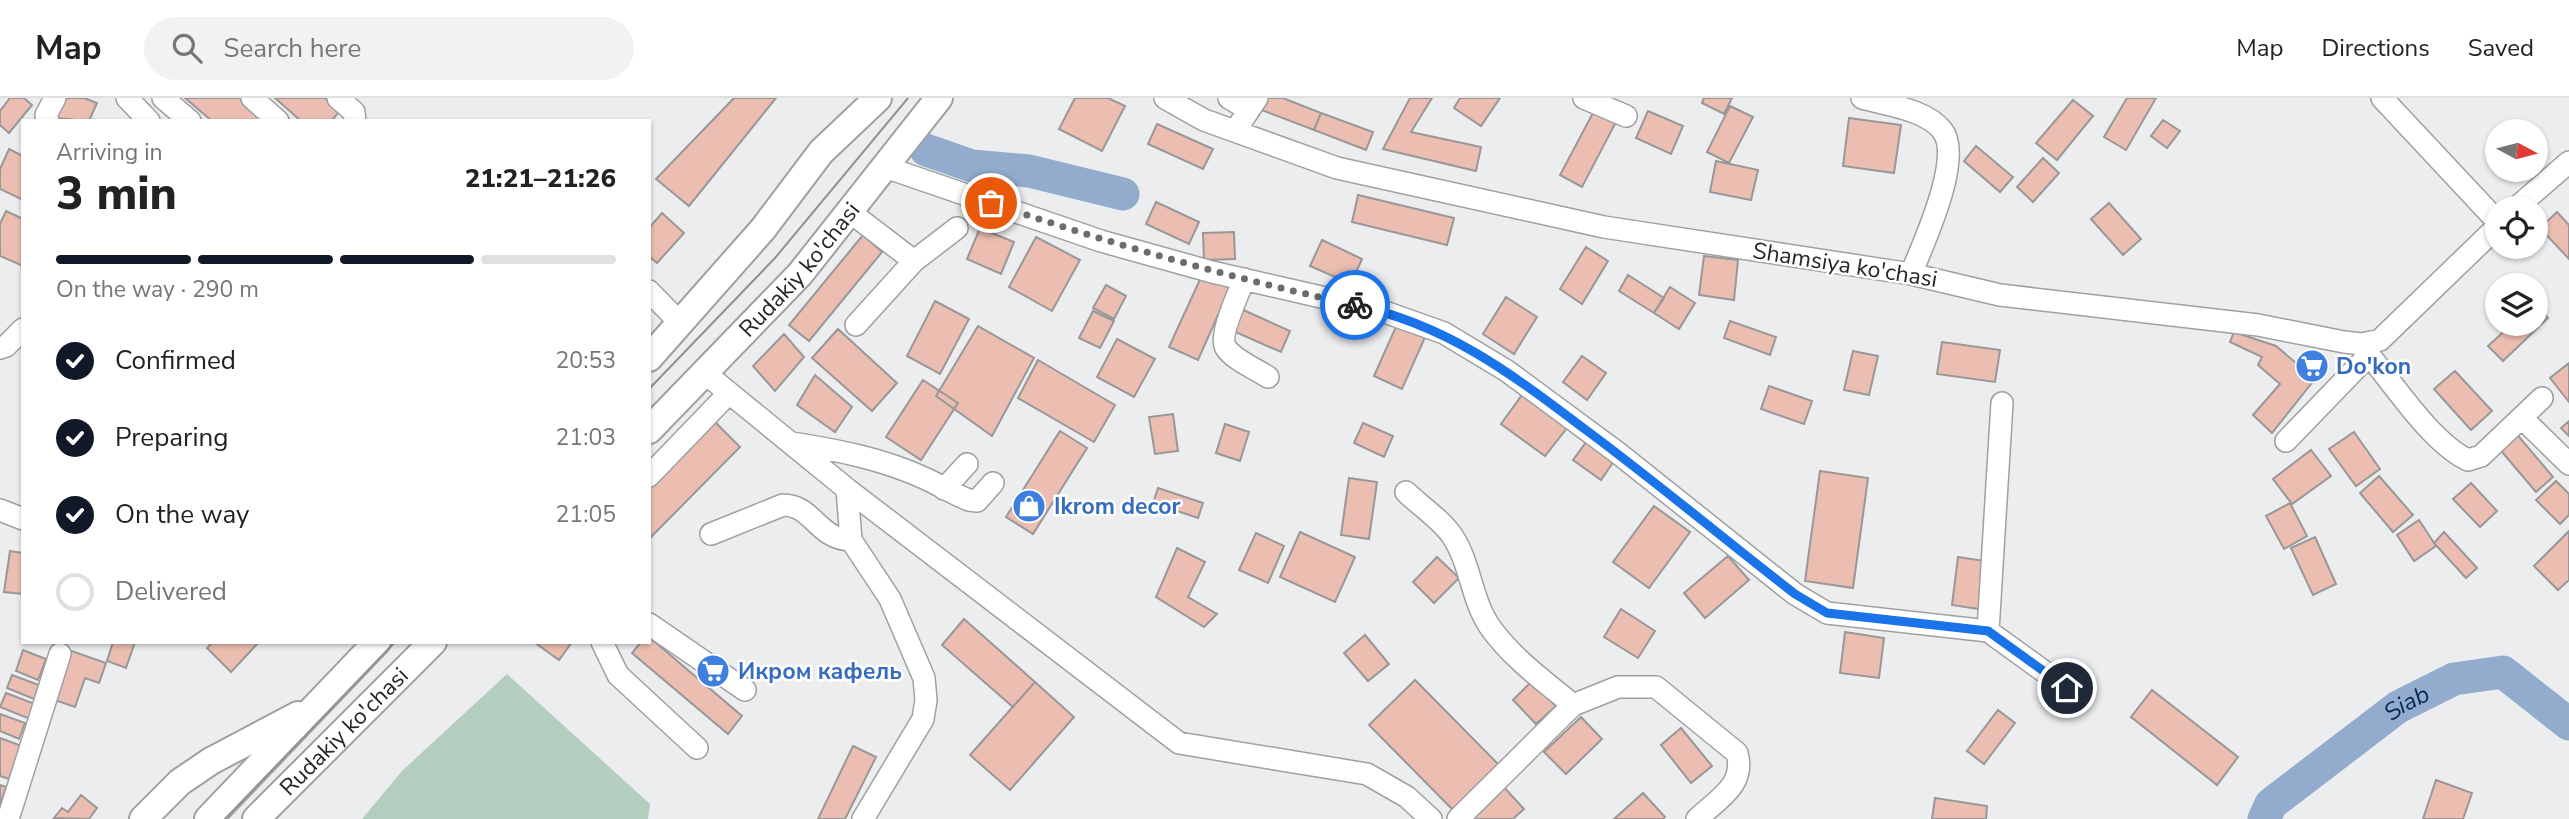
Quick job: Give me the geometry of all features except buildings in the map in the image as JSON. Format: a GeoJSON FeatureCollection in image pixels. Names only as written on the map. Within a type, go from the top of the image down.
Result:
{"type":"FeatureCollection","features":[{"type":"Feature","properties":{"kind":"main road"},"geometry":{"type":"LineString","coordinates":[[651,356],[764,229],[821,152],[878,98]]}},
{"type":"Feature","properties":{"kind":"main road","name":"Rudakiy ko'chasi"},"geometry":{"type":"LineString","coordinates":[[651,428],[800,274],[939,98]]}},
{"type":"Feature","properties":{"kind":"main road","name":"Rudakiy ko'chasi"},"geometry":{"type":"LineString","coordinates":[[208,819],[375,644]]}},
{"type":"Feature","properties":{"kind":"main road","name":"Rudakiy ko'chasi"},"geometry":{"type":"LineString","coordinates":[[256,819],[327,745],[431,644]]}},
{"type":"Feature","properties":{"kind":"main road"},"geometry":{"type":"LineString","coordinates":[[143,819],[180,782],[211,761],[318,704]]}},
{"type":"Feature","properties":{"kind":"main road"},"geometry":{"type":"LineString","coordinates":[[271,819],[327,745]]}},
{"type":"Feature","properties":{"kind":"street"},"geometry":{"type":"LineString","coordinates":[[47,119],[46,115],[55,98]]}},
{"type":"Feature","properties":{"kind":"street"},"geometry":{"type":"LineString","coordinates":[[127,98],[147,119]]}},
{"type":"Feature","properties":{"kind":"street"},"geometry":{"type":"LineString","coordinates":[[163,98],[188,119]]}},
{"type":"Feature","properties":{"kind":"street"},"geometry":{"type":"LineString","coordinates":[[252,98],[276,119]]}},
{"type":"Feature","properties":{"kind":"street"},"geometry":{"type":"LineString","coordinates":[[338,98],[354,112],[355,119]]}},
{"type":"Feature","properties":{"kind":"street","name":"Shamsiya ko'chasi"},"geometry":{"type":"LineString","coordinates":[[1164,98],[1205,120],[1337,168],[1604,227],[1911,274],[2000,295],[2258,324],[2366,349]]}},
{"type":"Feature","properties":{"kind":"street"},"geometry":{"type":"LineString","coordinates":[[1229,98],[1253,104],[1235,131]]}},
{"type":"Feature","properties":{"kind":"street"},"geometry":{"type":"LineString","coordinates":[[1584,98],[1626,116]]}},
{"type":"Feature","properties":{"kind":"street"},"geometry":{"type":"LineString","coordinates":[[1862,98],[1922,116],[1943,131],[1949,154],[1939,198],[1911,274]]}},
{"type":"Feature","properties":{"kind":"street"},"geometry":{"type":"LineString","coordinates":[[2382,98],[2485,211]]}},
{"type":"Feature","properties":{"kind":"street"},"geometry":{"type":"LineString","coordinates":[[2530,196],[2569,162]]}},
{"type":"Feature","properties":{"kind":"street"},"geometry":{"type":"LineString","coordinates":[[885,167],[1101,241],[1244,279],[1382,311],[1444,333],[1530,387],[1618,453],[1795,594],[1827,613],[1988,631],[2067,688]]}},
{"type":"Feature","properties":{"kind":"street"},"geometry":{"type":"LineString","coordinates":[[850,212],[914,261]]}},
{"type":"Feature","properties":{"kind":"street"},"geometry":{"type":"LineString","coordinates":[[856,325],[914,261],[957,228]]}},
{"type":"Feature","properties":{"kind":"street"},"geometry":{"type":"LineString","coordinates":[[2286,441],[2366,349],[2380,340],[2485,236]]}},
{"type":"Feature","properties":{"kind":"street"},"geometry":{"type":"LineString","coordinates":[[1244,279],[1224,333],[1224,343],[1227,351],[1268,377]]}},
{"type":"Feature","properties":{"kind":"street"},"geometry":{"type":"LineString","coordinates":[[651,293],[681,324]]}},
{"type":"Feature","properties":{"kind":"street"},"geometry":{"type":"LineString","coordinates":[[0,348],[6,346],[21,331]]}},
{"type":"Feature","properties":{"kind":"street"},"geometry":{"type":"LineString","coordinates":[[2366,349],[2428,426],[2455,454],[2468,460],[2481,456],[2542,398]]}},
{"type":"Feature","properties":{"kind":"street"},"geometry":{"type":"LineString","coordinates":[[706,374],[847,489],[1179,743],[1367,774],[1407,797],[1431,819]]}},
{"type":"Feature","properties":{"kind":"street"},"geometry":{"type":"LineString","coordinates":[[651,474],[729,393]]}},
{"type":"Feature","properties":{"kind":"street"},"geometry":{"type":"LineString","coordinates":[[1988,631],[2002,403]]}},
{"type":"Feature","properties":{"kind":"street"},"geometry":{"type":"LineString","coordinates":[[2522,419],[2569,464]]}},
{"type":"Feature","properties":{"kind":"street"},"geometry":{"type":"LineString","coordinates":[[790,443],[840,450],[923,478],[969,500],[977,500],[993,483]]}},
{"type":"Feature","properties":{"kind":"street"},"geometry":{"type":"LineString","coordinates":[[944,489],[967,464]]}},
{"type":"Feature","properties":{"kind":"street"},"geometry":{"type":"LineString","coordinates":[[847,489],[851,540],[890,599],[923,678],[926,700],[923,719],[863,819]]}},
{"type":"Feature","properties":{"kind":"street"},"geometry":{"type":"LineString","coordinates":[[1406,492],[1452,535],[1467,566],[1475,600],[1490,627],[1523,664],[1573,705]]}},
{"type":"Feature","properties":{"kind":"street"},"geometry":{"type":"LineString","coordinates":[[712,534],[783,505],[793,505],[830,536],[851,540]]}},
{"type":"Feature","properties":{"kind":"street"},"geometry":{"type":"LineString","coordinates":[[0,510],[21,518]]}},
{"type":"Feature","properties":{"kind":"street"},"geometry":{"type":"LineString","coordinates":[[651,625],[745,690]]}},
{"type":"Feature","properties":{"kind":"street"},"geometry":{"type":"LineString","coordinates":[[603,644],[618,675],[697,748]]}},
{"type":"Feature","properties":{"kind":"street"},"geometry":{"type":"LineString","coordinates":[[8,819],[60,654]]}},
{"type":"Feature","properties":{"kind":"street"},"geometry":{"type":"LineString","coordinates":[[1458,819],[1573,705],[1618,687],[1656,687],[1737,753],[1742,768],[1736,783],[1697,819]]}},
{"type":"Feature","properties":{"kind":"green space"},"geometry":{"type":"Polygon","coordinates":[[[507,674],[650,804],[648,819],[362,819],[402,771],[507,674]]]}},
{"type":"Feature","properties":{"kind":"waterway"},"geometry":{"type":"LineString","coordinates":[[926,150],[972,166],[1029,171],[1123,194]]}},
{"type":"Feature","properties":{"kind":"waterway","name":"Siab"},"geometry":{"type":"LineString","coordinates":[[2264,819],[2271,804],[2398,707],[2454,679],[2503,672],[2569,724]]}},
{"type":"Feature","properties":{"kind":"tram line"},"geometry":{"type":"LineString","coordinates":[[651,387],[775,258],[908,98]]}},
{"type":"Feature","properties":{"kind":"tram line"},"geometry":{"type":"LineString","coordinates":[[225,819],[393,644]]}},
{"type":"Feature","properties":{"kind":"way so far"},"geometry":{"type":"LineString","coordinates":[[991,203],[1101,241],[1212,272],[1355,305]]}},
{"type":"Feature","properties":{"kind":"place","name":"Do'kon"},"geometry":{"type":"Point","coordinates":[2312,366]}},
{"type":"Feature","properties":{"kind":"place","name":"Ikrom decor"},"geometry":{"type":"Point","coordinates":[1029,506]}},
{"type":"Feature","properties":{"kind":"place","name":"Икром кафель"},"geometry":{"type":"Point","coordinates":[713,671]}},
{"type":"Feature","properties":{"kind":"route"},"geometry":{"type":"LineString","coordinates":[[1355,305],[1382,311],[1444,333],[1507,371],[1618,453],[1795,594],[1827,613],[1988,631],[2067,688]]}}]}
